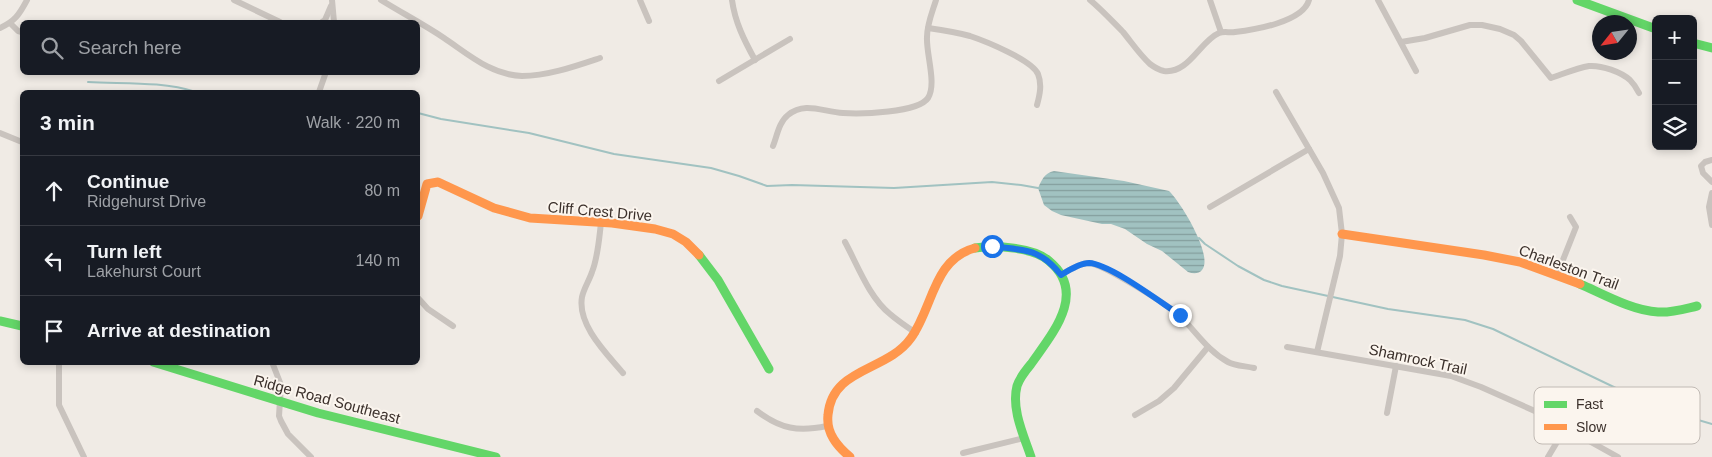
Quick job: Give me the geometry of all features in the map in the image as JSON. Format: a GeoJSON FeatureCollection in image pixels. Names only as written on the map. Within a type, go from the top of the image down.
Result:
{"type":"FeatureCollection","features":[{"type":"Feature","properties":{"kind":"street"},"geometry":{"type":"LineString","coordinates":[[0,28],[17,17],[26,0]]}},
{"type":"Feature","properties":{"kind":"street"},"geometry":{"type":"LineString","coordinates":[[234,0],[276,20]]}},
{"type":"Feature","properties":{"kind":"street"},"geometry":{"type":"LineString","coordinates":[[381,0],[415,20]]}},
{"type":"Feature","properties":{"kind":"street"},"geometry":{"type":"LineString","coordinates":[[640,0],[649,21]]}},
{"type":"Feature","properties":{"kind":"street"},"geometry":{"type":"LineString","coordinates":[[732,0],[741,34],[755,60]]}},
{"type":"Feature","properties":{"kind":"street"},"geometry":{"type":"LineString","coordinates":[[773,146],[786,116],[798,109],[809,107],[843,114],[866,113],[904,109],[924,102],[930,93],[932,80],[928,57],[928,28],[936,0]]}},
{"type":"Feature","properties":{"kind":"street"},"geometry":{"type":"LineString","coordinates":[[1090,0],[1123,32],[1151,65],[1165,71],[1177,69],[1221,32],[1232,33],[1280,22],[1300,11],[1307,5],[1309,0]]}},
{"type":"Feature","properties":{"kind":"street"},"geometry":{"type":"LineString","coordinates":[[1210,0],[1221,32]]}},
{"type":"Feature","properties":{"kind":"street"},"geometry":{"type":"LineString","coordinates":[[1378,0],[1411,65],[1416,71]]}},
{"type":"Feature","properties":{"kind":"street"},"geometry":{"type":"LineString","coordinates":[[1577,0],[1591,2],[1652,27]]}},
{"type":"Feature","properties":{"kind":"street"},"geometry":{"type":"LineString","coordinates":[[325,20],[332,3]]}},
{"type":"Feature","properties":{"kind":"street"},"geometry":{"type":"LineString","coordinates":[[332,3],[334,20]]}},
{"type":"Feature","properties":{"kind":"street"},"geometry":{"type":"LineString","coordinates":[[10,23],[20,32]]}},
{"type":"Feature","properties":{"kind":"street"},"geometry":{"type":"LineString","coordinates":[[420,23],[487,67],[504,74],[523,76],[544,74],[600,58]]}},
{"type":"Feature","properties":{"kind":"street"},"geometry":{"type":"LineString","coordinates":[[1401,42],[1425,38],[1470,25],[1500,28],[1521,41],[1551,78],[1585,68],[1599,67],[1623,75],[1631,81],[1640,93]]}},
{"type":"Feature","properties":{"kind":"street"},"geometry":{"type":"LineString","coordinates":[[928,28],[969,36],[1009,53],[1032,66],[1037,72],[1040,85],[1037,105]]}},
{"type":"Feature","properties":{"kind":"street"},"geometry":{"type":"LineString","coordinates":[[719,81],[790,39]]}},
{"type":"Feature","properties":{"kind":"street"},"geometry":{"type":"LineString","coordinates":[[1697,44],[1712,48]]}},
{"type":"Feature","properties":{"kind":"street"},"geometry":{"type":"LineString","coordinates":[[320,90],[325,75]]}},
{"type":"Feature","properties":{"kind":"street"},"geometry":{"type":"LineString","coordinates":[[1276,92],[1323,173],[1339,208],[1342,234],[1340,256],[1317,352]]}},
{"type":"Feature","properties":{"kind":"street"},"geometry":{"type":"LineString","coordinates":[[0,133],[20,141]]}},
{"type":"Feature","properties":{"kind":"street"},"geometry":{"type":"LineString","coordinates":[[1210,208],[1309,149]]}},
{"type":"Feature","properties":{"kind":"street"},"geometry":{"type":"LineString","coordinates":[[1712,160],[1705,162],[1702,166],[1703,173],[1712,182]]}},
{"type":"Feature","properties":{"kind":"street","name":"Cliff Crest Drive"},"geometry":{"type":"LineString","coordinates":[[420,209],[427,184],[438,182],[479,202],[530,218],[648,228],[666,232],[685,240],[701,256],[718,279],[769,369]]}},
{"type":"Feature","properties":{"kind":"street"},"geometry":{"type":"LineString","coordinates":[[1712,193],[1709,207],[1712,225]]}},
{"type":"Feature","properties":{"kind":"street"},"geometry":{"type":"LineString","coordinates":[[1557,275],[1576,227],[1570,217]]}},
{"type":"Feature","properties":{"kind":"street"},"geometry":{"type":"LineString","coordinates":[[601,223],[592,272],[582,298],[582,310],[597,342],[623,373]]}},
{"type":"Feature","properties":{"kind":"street","name":"Charleston Trail"},"geometry":{"type":"LineString","coordinates":[[1342,234],[1520,262],[1640,309],[1658,312],[1681,310],[1696,306]]}},
{"type":"Feature","properties":{"kind":"street"},"geometry":{"type":"LineString","coordinates":[[845,242],[881,305],[889,314],[916,332]]}},
{"type":"Feature","properties":{"kind":"street"},"geometry":{"type":"LineString","coordinates":[[850,457],[830,436],[827,426],[829,405],[836,388],[843,380],[890,358],[905,346],[916,332],[938,282],[948,265],[955,258],[972,249],[992,246],[1032,252],[1049,260],[1061,275],[1065,285],[1067,300],[1061,318],[1018,385],[1016,404],[1024,438],[1031,457]]}},
{"type":"Feature","properties":{"kind":"street"},"geometry":{"type":"LineString","coordinates":[[1061,275],[1088,263],[1101,266],[1120,276],[1180,315],[1208,347],[1230,363],[1254,368]]}},
{"type":"Feature","properties":{"kind":"street"},"geometry":{"type":"LineString","coordinates":[[420,300],[428,309],[453,326]]}},
{"type":"Feature","properties":{"kind":"street"},"geometry":{"type":"LineString","coordinates":[[0,321],[20,326]]}},
{"type":"Feature","properties":{"kind":"street","name":"Shamrock Trail"},"geometry":{"type":"LineString","coordinates":[[1287,346],[1451,376],[1481,386],[1534,411]]}},
{"type":"Feature","properties":{"kind":"street"},"geometry":{"type":"LineString","coordinates":[[1136,415],[1159,401],[1174,388],[1208,347]]}},
{"type":"Feature","properties":{"kind":"street"},"geometry":{"type":"LineString","coordinates":[[59,365],[59,405],[84,457]]}},
{"type":"Feature","properties":{"kind":"street","name":"Ridge Road Southeast"},"geometry":{"type":"LineString","coordinates":[[163,365],[318,413],[496,457]]}},
{"type":"Feature","properties":{"kind":"street"},"geometry":{"type":"LineString","coordinates":[[273,365],[281,385],[279,416],[283,426],[311,457]]}},
{"type":"Feature","properties":{"kind":"street"},"geometry":{"type":"LineString","coordinates":[[1387,413],[1396,366]]}},
{"type":"Feature","properties":{"kind":"street"},"geometry":{"type":"LineString","coordinates":[[757,411],[782,426],[811,429],[827,426]]}},
{"type":"Feature","properties":{"kind":"street"},"geometry":{"type":"LineString","coordinates":[[963,453],[1024,438]]}},
{"type":"Feature","properties":{"kind":"street"},"geometry":{"type":"LineString","coordinates":[[1548,457],[1556,444]]}},
{"type":"Feature","properties":{"kind":"street","name":"Shamrock Trail"},"geometry":{"type":"LineString","coordinates":[[1594,444],[1618,457]]}},
{"type":"Feature","properties":{"kind":"water"},"geometry":{"type":"Polygon","coordinates":[[[1054,171],[1124,181],[1169,191],[1187,217],[1200,241],[1204,263],[1202,270],[1196,273],[1188,272],[1162,251],[1147,244],[1125,229],[1111,224],[1102,224],[1061,215],[1052,211],[1044,205],[1038,188],[1046,175],[1054,171]]]}},
{"type":"Feature","properties":{"kind":"waterway"},"geometry":{"type":"LineString","coordinates":[[88,82],[169,86],[190,90]]}},
{"type":"Feature","properties":{"kind":"waterway"},"geometry":{"type":"LineString","coordinates":[[420,114],[441,119],[529,133],[614,154],[711,168],[767,186],[894,188],[992,182],[1038,188]]}},
{"type":"Feature","properties":{"kind":"waterway"},"geometry":{"type":"LineString","coordinates":[[1199,238],[1238,266],[1264,280],[1282,286],[1388,309],[1465,320],[1493,329],[1614,387]]}},
{"type":"Feature","properties":{"kind":"waterway"},"geometry":{"type":"LineString","coordinates":[[1700,420],[1712,424]]}},
{"type":"Feature","properties":{"kind":"traffic: fast"},"geometry":{"type":"LineString","coordinates":[[1577,0],[1652,28]]}},
{"type":"Feature","properties":{"kind":"traffic: fast"},"geometry":{"type":"LineString","coordinates":[[1697,44],[1712,48]]}},
{"type":"Feature","properties":{"kind":"traffic: fast"},"geometry":{"type":"LineString","coordinates":[[975,248],[1014,248],[1042,256],[1060,273],[1066,286],[1066,300],[1056,327],[1019,380],[1017,386],[1017,413],[1031,457]]}},
{"type":"Feature","properties":{"kind":"traffic: fast"},"geometry":{"type":"LineString","coordinates":[[699,255],[718,280],[769,369]]}},
{"type":"Feature","properties":{"kind":"traffic: fast"},"geometry":{"type":"LineString","coordinates":[[1580,284],[1618,301],[1648,311],[1668,312],[1697,306]]}},
{"type":"Feature","properties":{"kind":"traffic: fast"},"geometry":{"type":"LineString","coordinates":[[0,321],[20,326]]}},
{"type":"Feature","properties":{"kind":"traffic: fast"},"geometry":{"type":"LineString","coordinates":[[163,365],[318,413],[496,457]]}},
{"type":"Feature","properties":{"kind":"traffic: slow"},"geometry":{"type":"LineString","coordinates":[[420,209],[427,184],[438,182],[494,208],[530,218],[612,223],[655,229],[673,234],[686,242],[699,255]]}},
{"type":"Feature","properties":{"kind":"traffic: slow"},"geometry":{"type":"LineString","coordinates":[[1342,234],[1520,262],[1580,284]]}},
{"type":"Feature","properties":{"kind":"traffic: slow"},"geometry":{"type":"LineString","coordinates":[[850,457],[833,439],[829,428],[828,415],[832,399],[839,388],[850,379],[901,349],[911,338],[918,326],[942,273],[950,262],[961,254],[975,248]]}},
{"type":"Feature","properties":{"kind":"route"},"geometry":{"type":"LineString","coordinates":[[992,246],[1041,255],[1049,260],[1061,275],[1088,263],[1101,266],[1120,276],[1180,315]]}}]}
